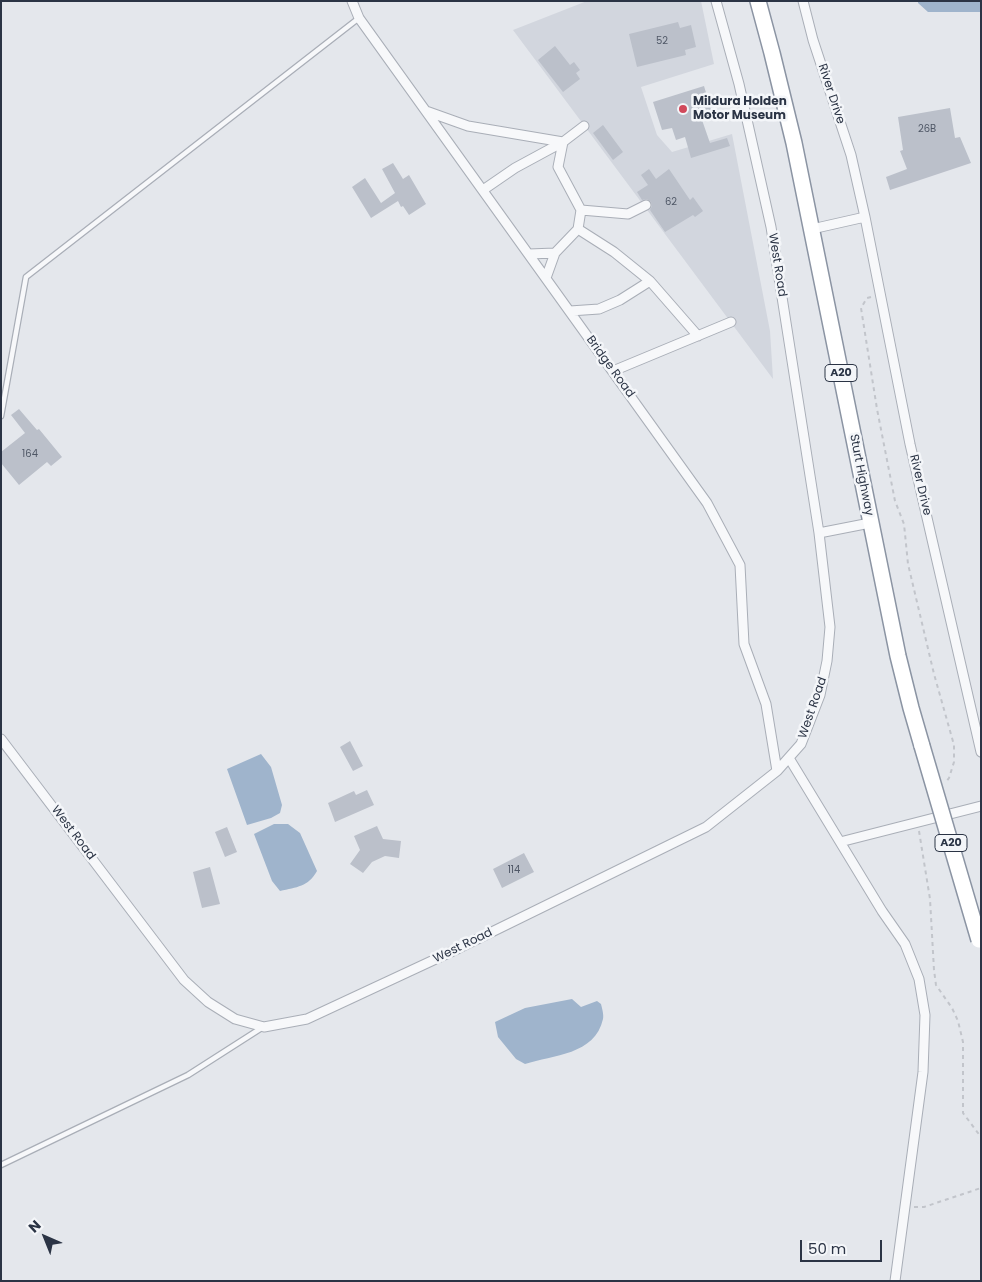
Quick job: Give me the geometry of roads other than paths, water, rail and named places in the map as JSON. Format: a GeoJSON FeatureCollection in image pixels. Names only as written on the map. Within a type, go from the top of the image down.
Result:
{"type":"FeatureCollection","features":[{"type":"Feature","properties":{"kind":"highway","name":"Sturt Highway"},"geometry":{"type":"LineString","coordinates":[[758,1],[781,89],[812,229],[898,656],[911,708],[980,943]]}},
{"type":"Feature","properties":{"kind":"street","name":"Bridge Road"},"geometry":{"type":"LineString","coordinates":[[352,1],[359,18],[707,502],[740,565],[744,644],[766,704],[777,771]]}},
{"type":"Feature","properties":{"kind":"street","name":"West Road"},"geometry":{"type":"LineString","coordinates":[[2,741],[184,980],[208,1002],[235,1019],[264,1027],[307,1019],[453,951],[706,827],[777,771],[801,744],[820,695],[828,661],[830,627],[818,533],[771,227],[739,84],[716,1]]}},
{"type":"Feature","properties":{"kind":"street","name":"River Drive"},"geometry":{"type":"LineString","coordinates":[[803,1],[851,154],[866,217],[910,444],[981,752]]}},
{"type":"Feature","properties":{"kind":"street"},"geometry":{"type":"LineString","coordinates":[[426,111],[468,126],[563,142]]}},
{"type":"Feature","properties":{"kind":"street"},"geometry":{"type":"LineString","coordinates":[[482,190],[515,168],[563,142],[584,126]]}},
{"type":"Feature","properties":{"kind":"street"},"geometry":{"type":"LineString","coordinates":[[546,278],[555,253],[578,229],[581,210],[558,168],[563,142]]}},
{"type":"Feature","properties":{"kind":"street"},"geometry":{"type":"LineString","coordinates":[[581,210],[628,214],[646,205]]}},
{"type":"Feature","properties":{"kind":"street"},"geometry":{"type":"LineString","coordinates":[[812,229],[866,217]]}},
{"type":"Feature","properties":{"kind":"street"},"geometry":{"type":"LineString","coordinates":[[578,229],[614,252],[650,280],[698,336]]}},
{"type":"Feature","properties":{"kind":"street"},"geometry":{"type":"LineString","coordinates":[[529,254],[555,253]]}},
{"type":"Feature","properties":{"kind":"street"},"geometry":{"type":"LineString","coordinates":[[570,311],[599,309],[620,300],[650,280]]}},
{"type":"Feature","properties":{"kind":"street"},"geometry":{"type":"LineString","coordinates":[[612,371],[731,322]]}},
{"type":"Feature","properties":{"kind":"street"},"geometry":{"type":"LineString","coordinates":[[818,533],[870,523]]}},
{"type":"Feature","properties":{"kind":"street"},"geometry":{"type":"LineString","coordinates":[[789,758],[882,911],[905,944],[919,979],[925,1015],[923,1072],[896,1281]]}},
{"type":"Feature","properties":{"kind":"street"},"geometry":{"type":"LineString","coordinates":[[840,842],[981,806]]}},
{"type":"Feature","properties":{"kind":"lane"},"geometry":{"type":"LineString","coordinates":[[1,416],[26,278],[359,18]]}},
{"type":"Feature","properties":{"kind":"lane"},"geometry":{"type":"LineString","coordinates":[[1,1165],[188,1075],[264,1027]]}},
{"type":"Feature","properties":{"kind":"water"},"geometry":{"type":"Polygon","coordinates":[[[918,1],[981,1],[981,12],[928,12],[918,1]]]}},
{"type":"Feature","properties":{"kind":"water"},"geometry":{"type":"Polygon","coordinates":[[[261,754],[271,767],[282,805],[280,813],[271,818],[247,825],[227,769],[261,754]]]}},
{"type":"Feature","properties":{"kind":"water"},"geometry":{"type":"Polygon","coordinates":[[[274,824],[288,824],[300,833],[317,871],[302,886],[280,891],[272,881],[254,834],[274,824]]]}},
{"type":"Feature","properties":{"kind":"water"},"geometry":{"type":"Polygon","coordinates":[[[572,999],[581,1007],[597,1001],[601,1004],[603,1019],[598,1031],[582,1047],[572,1052],[525,1064],[516,1059],[498,1037],[495,1022],[525,1008],[572,999]]]}},
{"type":"Feature","properties":{"kind":"place","name":"Mildura Holden Motor Museum"},"geometry":{"type":"Point","coordinates":[683,109]}}]}
